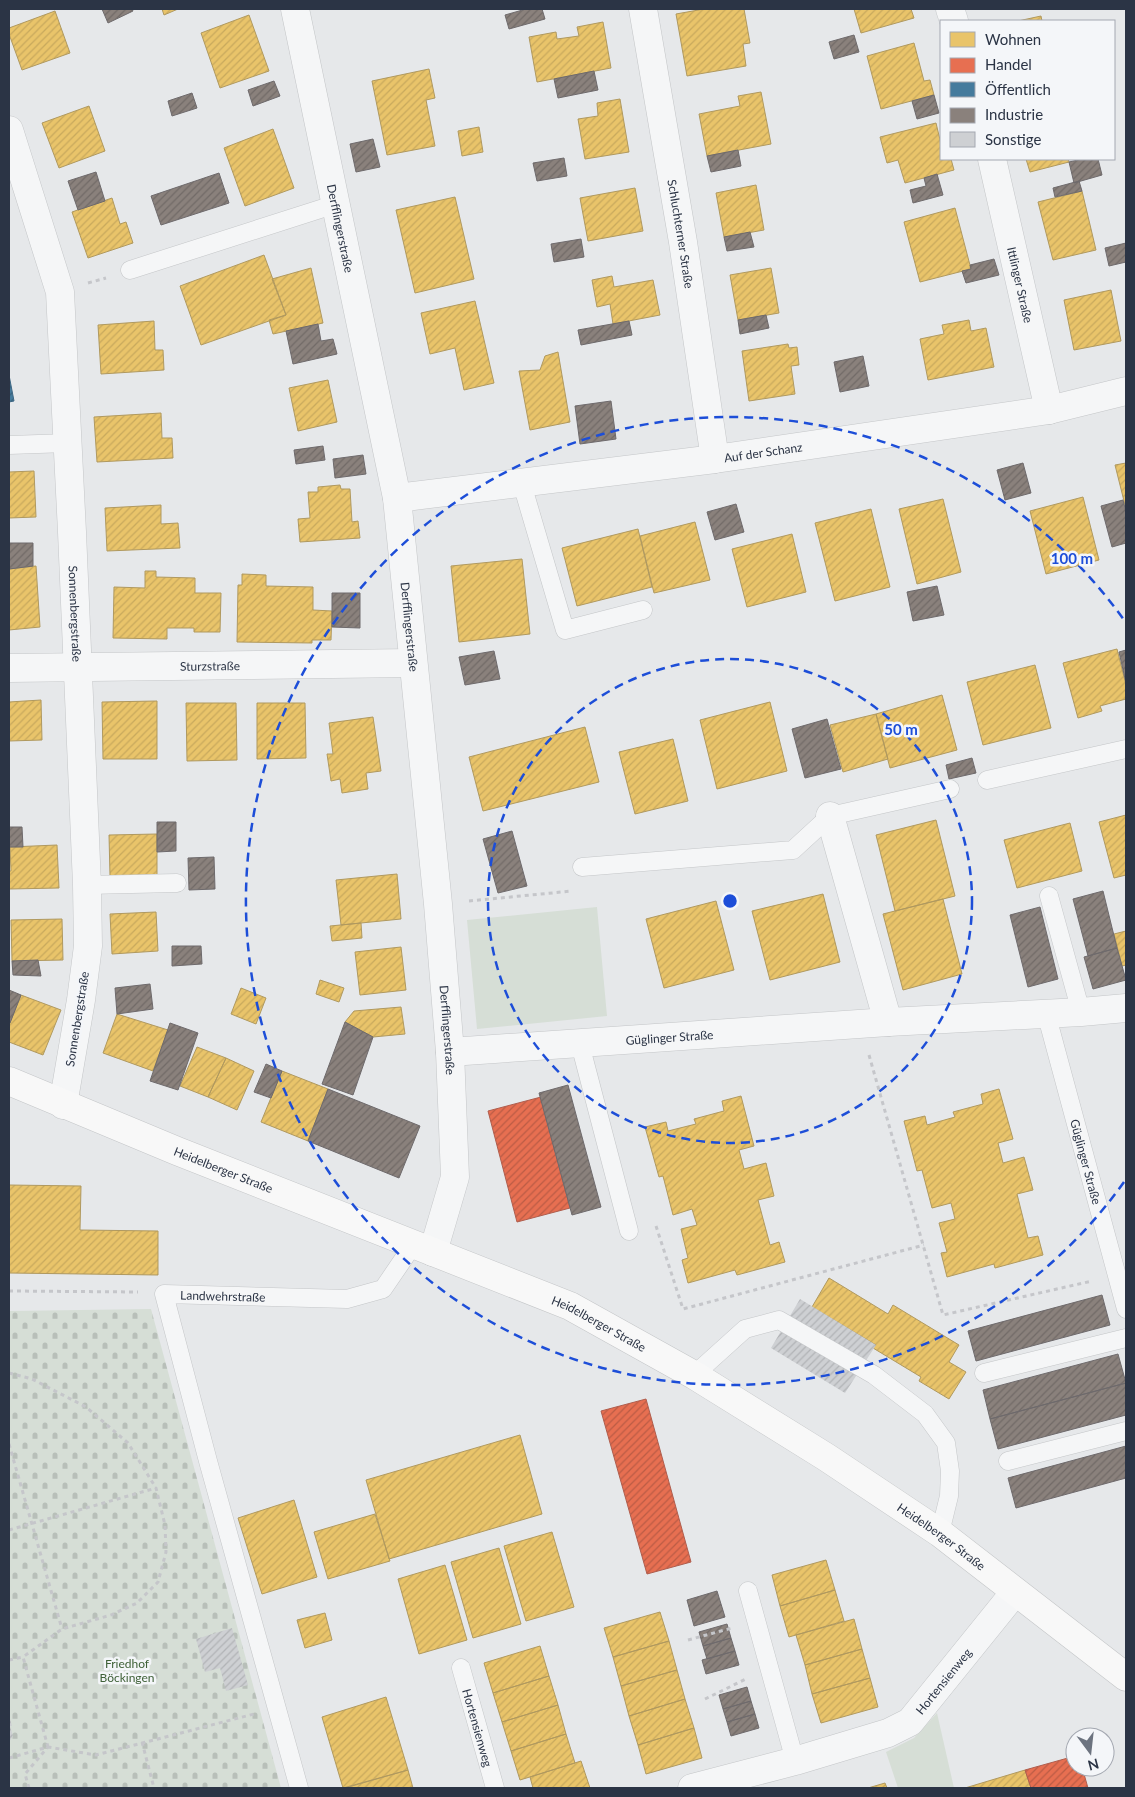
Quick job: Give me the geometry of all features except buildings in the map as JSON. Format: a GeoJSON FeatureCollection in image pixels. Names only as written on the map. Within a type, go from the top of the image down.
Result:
{"type":"FeatureCollection","features":[{"type":"Feature","properties":{"kind":"main road","name":"Heidelberger Straße"},"geometry":{"type":"LineString","coordinates":[[9,1081],[63,1105],[570,1306],[694,1375],[826,1457],[940,1533],[1126,1677]]}},
{"type":"Feature","properties":{"kind":"street","name":"Derfflingerstraße"},"geometry":{"type":"LineString","coordinates":[[294,9],[396,498],[438,904],[450,1052],[455,1177],[423,1248]]}},
{"type":"Feature","properties":{"kind":"street","name":"Schluchterner Straße"},"geometry":{"type":"LineString","coordinates":[[643,9],[683,242],[714,459]]}},
{"type":"Feature","properties":{"kind":"street","name":"Sonnenbergstraße"},"geometry":{"type":"LineString","coordinates":[[9,130],[60,292],[78,667],[88,946],[63,1105]]}},
{"type":"Feature","properties":{"kind":"street","name":"Ittlinger Straße"},"geometry":{"type":"LineString","coordinates":[[992,160],[1049,410]]}},
{"type":"Feature","properties":{"kind":"street","name":"Auf der Schanz"},"geometry":{"type":"LineString","coordinates":[[396,498],[714,459],[1049,410],[1126,391]]}},
{"type":"Feature","properties":{"kind":"street","name":"Sturzstraße"},"geometry":{"type":"LineString","coordinates":[[9,668],[412,663]]}},
{"type":"Feature","properties":{"kind":"street"},"geometry":{"type":"LineString","coordinates":[[830,816],[888,1022]]}},
{"type":"Feature","properties":{"kind":"street","name":"Güglinger Straße"},"geometry":{"type":"LineString","coordinates":[[450,1052],[1126,1008]]}},
{"type":"Feature","properties":{"kind":"street","name":"Hortensienweg"},"geometry":{"type":"LineString","coordinates":[[692,1788],[795,1761],[888,1733],[910,1722],[1015,1592]]}},
{"type":"Feature","properties":{"kind":"lane"},"geometry":{"type":"LineString","coordinates":[[130,270],[336,204]]}},
{"type":"Feature","properties":{"kind":"lane"},"geometry":{"type":"LineString","coordinates":[[9,445],[68,443]]}},
{"type":"Feature","properties":{"kind":"lane"},"geometry":{"type":"LineString","coordinates":[[522,484],[565,630],[643,610]]}},
{"type":"Feature","properties":{"kind":"lane"},"geometry":{"type":"LineString","coordinates":[[987,780],[1126,749]]}},
{"type":"Feature","properties":{"kind":"lane"},"geometry":{"type":"LineString","coordinates":[[582,867],[793,850],[830,816],[950,788]]}},
{"type":"Feature","properties":{"kind":"lane"},"geometry":{"type":"LineString","coordinates":[[87,885],[176,883]]}},
{"type":"Feature","properties":{"kind":"lane"},"geometry":{"type":"LineString","coordinates":[[1050,896],[1081,1012]]}},
{"type":"Feature","properties":{"kind":"lane","name":"Güglinger Straße"},"geometry":{"type":"LineString","coordinates":[[1046,1013],[1126,1309]]}},
{"type":"Feature","properties":{"kind":"lane"},"geometry":{"type":"LineString","coordinates":[[580,1044],[629,1231]]}},
{"type":"Feature","properties":{"kind":"lane","name":"Landwehrstraße"},"geometry":{"type":"LineString","coordinates":[[164,1294],[347,1299],[383,1288],[423,1248]]}},
{"type":"Feature","properties":{"kind":"lane"},"geometry":{"type":"LineString","coordinates":[[164,1294],[298,1788]]}},
{"type":"Feature","properties":{"kind":"lane"},"geometry":{"type":"LineString","coordinates":[[694,1375],[744,1329],[779,1320],[874,1375],[925,1414],[946,1443],[950,1470],[949,1496],[940,1533]]}},
{"type":"Feature","properties":{"kind":"lane"},"geometry":{"type":"LineString","coordinates":[[984,1373],[1126,1338]]}},
{"type":"Feature","properties":{"kind":"lane"},"geometry":{"type":"LineString","coordinates":[[1008,1461],[1126,1431]]}},
{"type":"Feature","properties":{"kind":"lane"},"geometry":{"type":"LineString","coordinates":[[748,1591],[795,1761]]}},
{"type":"Feature","properties":{"kind":"lane","name":"Hortensienweg"},"geometry":{"type":"LineString","coordinates":[[461,1668],[495,1788]]}},
{"type":"Feature","properties":{"kind":"path"},"geometry":{"type":"LineString","coordinates":[[438,904],[582,890],[582,867]]}},
{"type":"Feature","properties":{"kind":"path"},"geometry":{"type":"LineString","coordinates":[[860,1024],[943,1315],[1117,1275]]}},
{"type":"Feature","properties":{"kind":"path"},"geometry":{"type":"LineString","coordinates":[[629,1231],[656,1226],[683,1309],[924,1245]]}},
{"type":"Feature","properties":{"kind":"path","name":"Landwehrstraße"},"geometry":{"type":"LineString","coordinates":[[9,1291],[127,1291],[164,1294]]}},
{"type":"Feature","properties":{"kind":"path"},"geometry":{"type":"LineString","coordinates":[[9,1373],[32,1379],[86,1406],[128,1443],[156,1488],[166,1525],[166,1552],[158,1582],[137,1603],[111,1615],[62,1629],[23,1657],[9,1660]]}},
{"type":"Feature","properties":{"kind":"path"},"geometry":{"type":"LineString","coordinates":[[9,1444],[62,1629]]}},
{"type":"Feature","properties":{"kind":"path"},"geometry":{"type":"LineString","coordinates":[[9,1530],[156,1488]]}},
{"type":"Feature","properties":{"kind":"path"},"geometry":{"type":"LineString","coordinates":[[688,1640],[757,1621]]}},
{"type":"Feature","properties":{"kind":"path"},"geometry":{"type":"LineString","coordinates":[[23,1657],[48,1747]]}},
{"type":"Feature","properties":{"kind":"path"},"geometry":{"type":"LineString","coordinates":[[705,1698],[770,1668]]}},
{"type":"Feature","properties":{"kind":"path"},"geometry":{"type":"LineString","coordinates":[[9,1758],[48,1747],[96,1755],[276,1708]]}},
{"type":"Feature","properties":{"kind":"path"},"geometry":{"type":"LineString","coordinates":[[142,1742],[154,1788]]}},
{"type":"Feature","properties":{"kind":"path"},"geometry":{"type":"LineString","coordinates":[[29,1788],[25,1774],[48,1747]]}},
{"type":"Feature","properties":{"kind":"green space"},"geometry":{"type":"Polygon","coordinates":[[[597,907],[607,1016],[477,1029],[467,920],[597,907]]]}},
{"type":"Feature","properties":{"kind":"green space","name":"Friedhof Böckingen"},"geometry":{"type":"Polygon","coordinates":[[[151,1309],[281,1788],[9,1788],[9,1311],[151,1309]]]}},
{"type":"Feature","properties":{"kind":"green space"},"geometry":{"type":"Polygon","coordinates":[[[937,1713],[954,1788],[898,1788],[886,1752],[914,1738],[937,1713]]]}}]}
